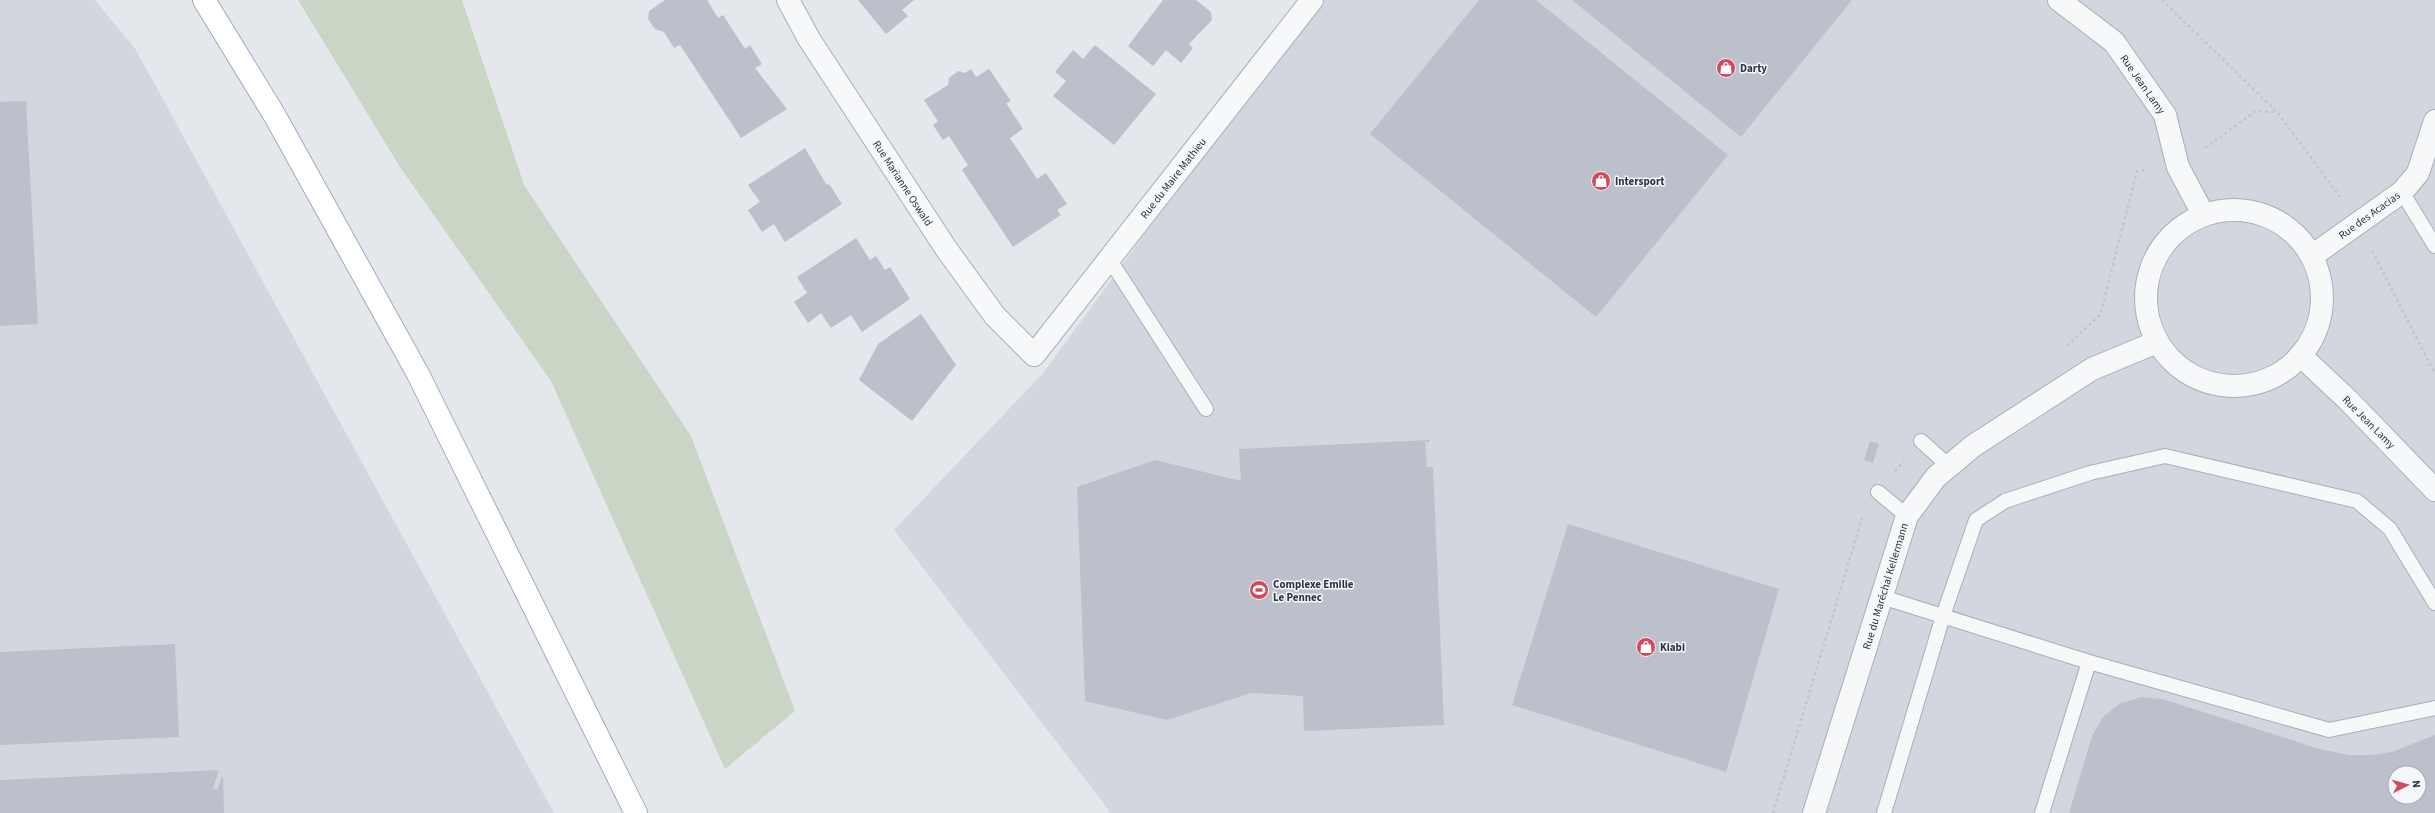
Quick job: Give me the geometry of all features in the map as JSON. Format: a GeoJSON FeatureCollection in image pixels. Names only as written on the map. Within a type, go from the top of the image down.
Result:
{"type":"FeatureCollection","features":[{"type":"Feature","properties":{"kind":"main road"},"geometry":{"type":"LineString","coordinates":[[204,0],[275,116],[418,374],[636,813]]}},
{"type":"Feature","properties":{"kind":"street","name":"Rue Marianne Oswald"},"geometry":{"type":"LineString","coordinates":[[788,0],[809,39],[948,250],[995,316],[1034,355]]}},
{"type":"Feature","properties":{"kind":"street","name":"Rue du Maire Mathieu"},"geometry":{"type":"LineString","coordinates":[[1034,355],[1110,260],[1312,0]]}},
{"type":"Feature","properties":{"kind":"street","name":"Rue Jean Lamy"},"geometry":{"type":"LineString","coordinates":[[2059,0],[2114,42],[2166,115],[2178,167],[2203,214]]}},
{"type":"Feature","properties":{"kind":"street","name":"Rue des Acacias"},"geometry":{"type":"LineString","coordinates":[[2312,256],[2402,192],[2418,173],[2435,121]]}},
{"type":"Feature","properties":{"kind":"street"},"geometry":{"type":"LineString","coordinates":[[2236,209],[2270,217],[2295,233],[2312,256],[2322,299],[2317,327],[2301,356],[2280,374],[2253,384],[2220,386],[2184,371],[2157,342],[2145,307],[2150,270],[2169,236],[2203,214],[2236,209]]}},
{"type":"Feature","properties":{"kind":"street","name":"Rue du Maréchal Kellermann"},"geometry":{"type":"LineString","coordinates":[[1814,813],[1908,516],[1936,477],[1948,465],[1973,446],[2092,369],[2157,342]]}},
{"type":"Feature","properties":{"kind":"street","name":"Rue Jean Lamy"},"geometry":{"type":"LineString","coordinates":[[2301,356],[2348,400],[2435,490]]}},
{"type":"Feature","properties":{"kind":"lane"},"geometry":{"type":"LineString","coordinates":[[2402,192],[2435,246]]}},
{"type":"Feature","properties":{"kind":"lane"},"geometry":{"type":"LineString","coordinates":[[1110,260],[1206,409]]}},
{"type":"Feature","properties":{"kind":"lane"},"geometry":{"type":"LineString","coordinates":[[1921,441],[1948,465]]}},
{"type":"Feature","properties":{"kind":"lane"},"geometry":{"type":"LineString","coordinates":[[1884,813],[1944,616],[1976,520],[2005,501],[2090,473],[2165,456],[2357,501],[2390,529],[2435,602]]}},
{"type":"Feature","properties":{"kind":"lane"},"geometry":{"type":"LineString","coordinates":[[1878,492],[1908,516]]}},
{"type":"Feature","properties":{"kind":"lane"},"geometry":{"type":"LineString","coordinates":[[1882,597],[2089,662],[2329,730],[2435,708]]}},
{"type":"Feature","properties":{"kind":"lane"},"geometry":{"type":"LineString","coordinates":[[2042,813],[2089,662]]}},
{"type":"Feature","properties":{"kind":"path"},"geometry":{"type":"LineString","coordinates":[[2162,0],[2277,112],[2318,165],[2358,224],[2435,374]]}},
{"type":"Feature","properties":{"kind":"path"},"geometry":{"type":"LineString","coordinates":[[2064,350],[2100,315],[2137,171],[2178,167],[2256,111],[2277,112]]}},
{"type":"Feature","properties":{"kind":"path"},"geometry":{"type":"LineString","coordinates":[[1773,813],[1866,506],[1921,441]]}},
{"type":"Feature","properties":{"kind":"shaded area"},"geometry":{"type":"Polygon","coordinates":[[[0,0],[95,0],[136,50],[554,813],[0,813],[0,0]]]}},
{"type":"Feature","properties":{"kind":"shaded area"},"geometry":{"type":"Polygon","coordinates":[[[1315,0],[2435,0],[2435,813],[1111,813],[894,530],[1044,372],[1315,0]]]}},
{"type":"Feature","properties":{"kind":"green space"},"geometry":{"type":"Polygon","coordinates":[[[298,0],[462,0],[524,185],[691,436],[795,711],[725,769],[551,381],[400,167],[298,0]]]}},
{"type":"Feature","properties":{"kind":"building"},"geometry":{"type":"Polygon","coordinates":[[[665,0],[707,0],[718,18],[723,15],[745,49],[750,45],[762,64],[755,68],[787,109],[741,138],[680,45],[674,48],[664,32],[655,29],[648,19],[649,11],[665,0]]]}},
{"type":"Feature","properties":{"kind":"building"},"geometry":{"type":"Polygon","coordinates":[[[858,0],[914,0],[902,10],[908,16],[886,34],[858,0]]]}},
{"type":"Feature","properties":{"kind":"building"},"geometry":{"type":"Polygon","coordinates":[[[1163,0],[1196,0],[1211,12],[1212,20],[1189,44],[1193,48],[1181,63],[1166,50],[1153,66],[1128,46],[1163,0]]]}},
{"type":"Feature","properties":{"kind":"building"},"geometry":{"type":"Polygon","coordinates":[[[1479,0],[1536,0],[1728,155],[1596,317],[1370,134],[1479,0]]]}},
{"type":"Feature","properties":{"kind":"building","name":"Darty"},"geometry":{"type":"Polygon","coordinates":[[[1572,0],[1852,0],[1741,137],[1572,0]]]}},
{"type":"Feature","properties":{"kind":"building"},"geometry":{"type":"Polygon","coordinates":[[[1095,45],[1156,94],[1114,145],[1053,96],[1066,81],[1055,72],[1073,50],[1083,59],[1095,45]]]}},
{"type":"Feature","properties":{"kind":"building"},"geometry":{"type":"Polygon","coordinates":[[[971,69],[976,77],[989,69],[1011,101],[1006,103],[1023,129],[1010,138],[1037,179],[1046,173],[1067,204],[1057,210],[1061,215],[1013,247],[962,170],[968,165],[949,136],[943,140],[933,125],[938,121],[924,100],[948,85],[949,78],[958,71],[965,73],[971,69]]]}},
{"type":"Feature","properties":{"kind":"building"},"geometry":{"type":"Polygon","coordinates":[[[26,101],[38,324],[0,326],[0,102],[26,101]]]}},
{"type":"Feature","properties":{"kind":"building"},"geometry":{"type":"Polygon","coordinates":[[[805,148],[826,184],[830,185],[842,204],[785,242],[774,224],[762,232],[748,210],[760,202],[748,185],[805,148]]]}},
{"type":"Feature","properties":{"kind":"building"},"geometry":{"type":"Polygon","coordinates":[[[856,238],[870,260],[876,256],[885,270],[890,267],[910,299],[862,332],[851,315],[831,328],[821,313],[808,323],[794,302],[807,293],[797,277],[856,238]]]}},
{"type":"Feature","properties":{"kind":"building"},"geometry":{"type":"Polygon","coordinates":[[[921,314],[956,365],[912,421],[859,380],[878,344],[921,314]]]}},
{"type":"Feature","properties":{"kind":"building","name":"Complexe Emilie Le Pennec"},"geometry":{"type":"Polygon","coordinates":[[[1429,440],[1430,442],[1425,442],[1427,467],[1433,467],[1444,725],[1304,731],[1303,696],[1251,693],[1167,720],[1085,701],[1077,487],[1155,460],[1241,481],[1239,449],[1429,440]]]}},
{"type":"Feature","properties":{"kind":"building"},"geometry":{"type":"Polygon","coordinates":[[[1870,441],[1879,444],[1873,463],[1864,460],[1870,441]]]}},
{"type":"Feature","properties":{"kind":"building","name":"Kiabi"},"geometry":{"type":"Polygon","coordinates":[[[1568,524],[1779,589],[1726,772],[1512,705],[1568,524]]]}},
{"type":"Feature","properties":{"kind":"building"},"geometry":{"type":"Polygon","coordinates":[[[175,644],[179,737],[0,745],[0,652],[175,644]]]}},
{"type":"Feature","properties":{"kind":"building"},"geometry":{"type":"Polygon","coordinates":[[[2141,697],[2162,699],[2320,749],[2349,755],[2371,755],[2392,752],[2435,735],[2435,813],[2069,813],[2092,736],[2103,717],[2119,704],[2141,697]]]}},
{"type":"Feature","properties":{"kind":"building"},"geometry":{"type":"Polygon","coordinates":[[[219,770],[213,788],[217,790],[223,775],[224,813],[0,813],[0,780],[219,770]]]}},
{"type":"Feature","properties":{"kind":"place","name":"Darty"},"geometry":{"type":"Point","coordinates":[1726,68]}},
{"type":"Feature","properties":{"kind":"place","name":"Intersport"},"geometry":{"type":"Point","coordinates":[1601,181]}},
{"type":"Feature","properties":{"kind":"place","name":"Complexe Emilie Le Pennec"},"geometry":{"type":"Point","coordinates":[1259,590]}},
{"type":"Feature","properties":{"kind":"place","name":"Kiabi"},"geometry":{"type":"Point","coordinates":[1646,647]}}]}
